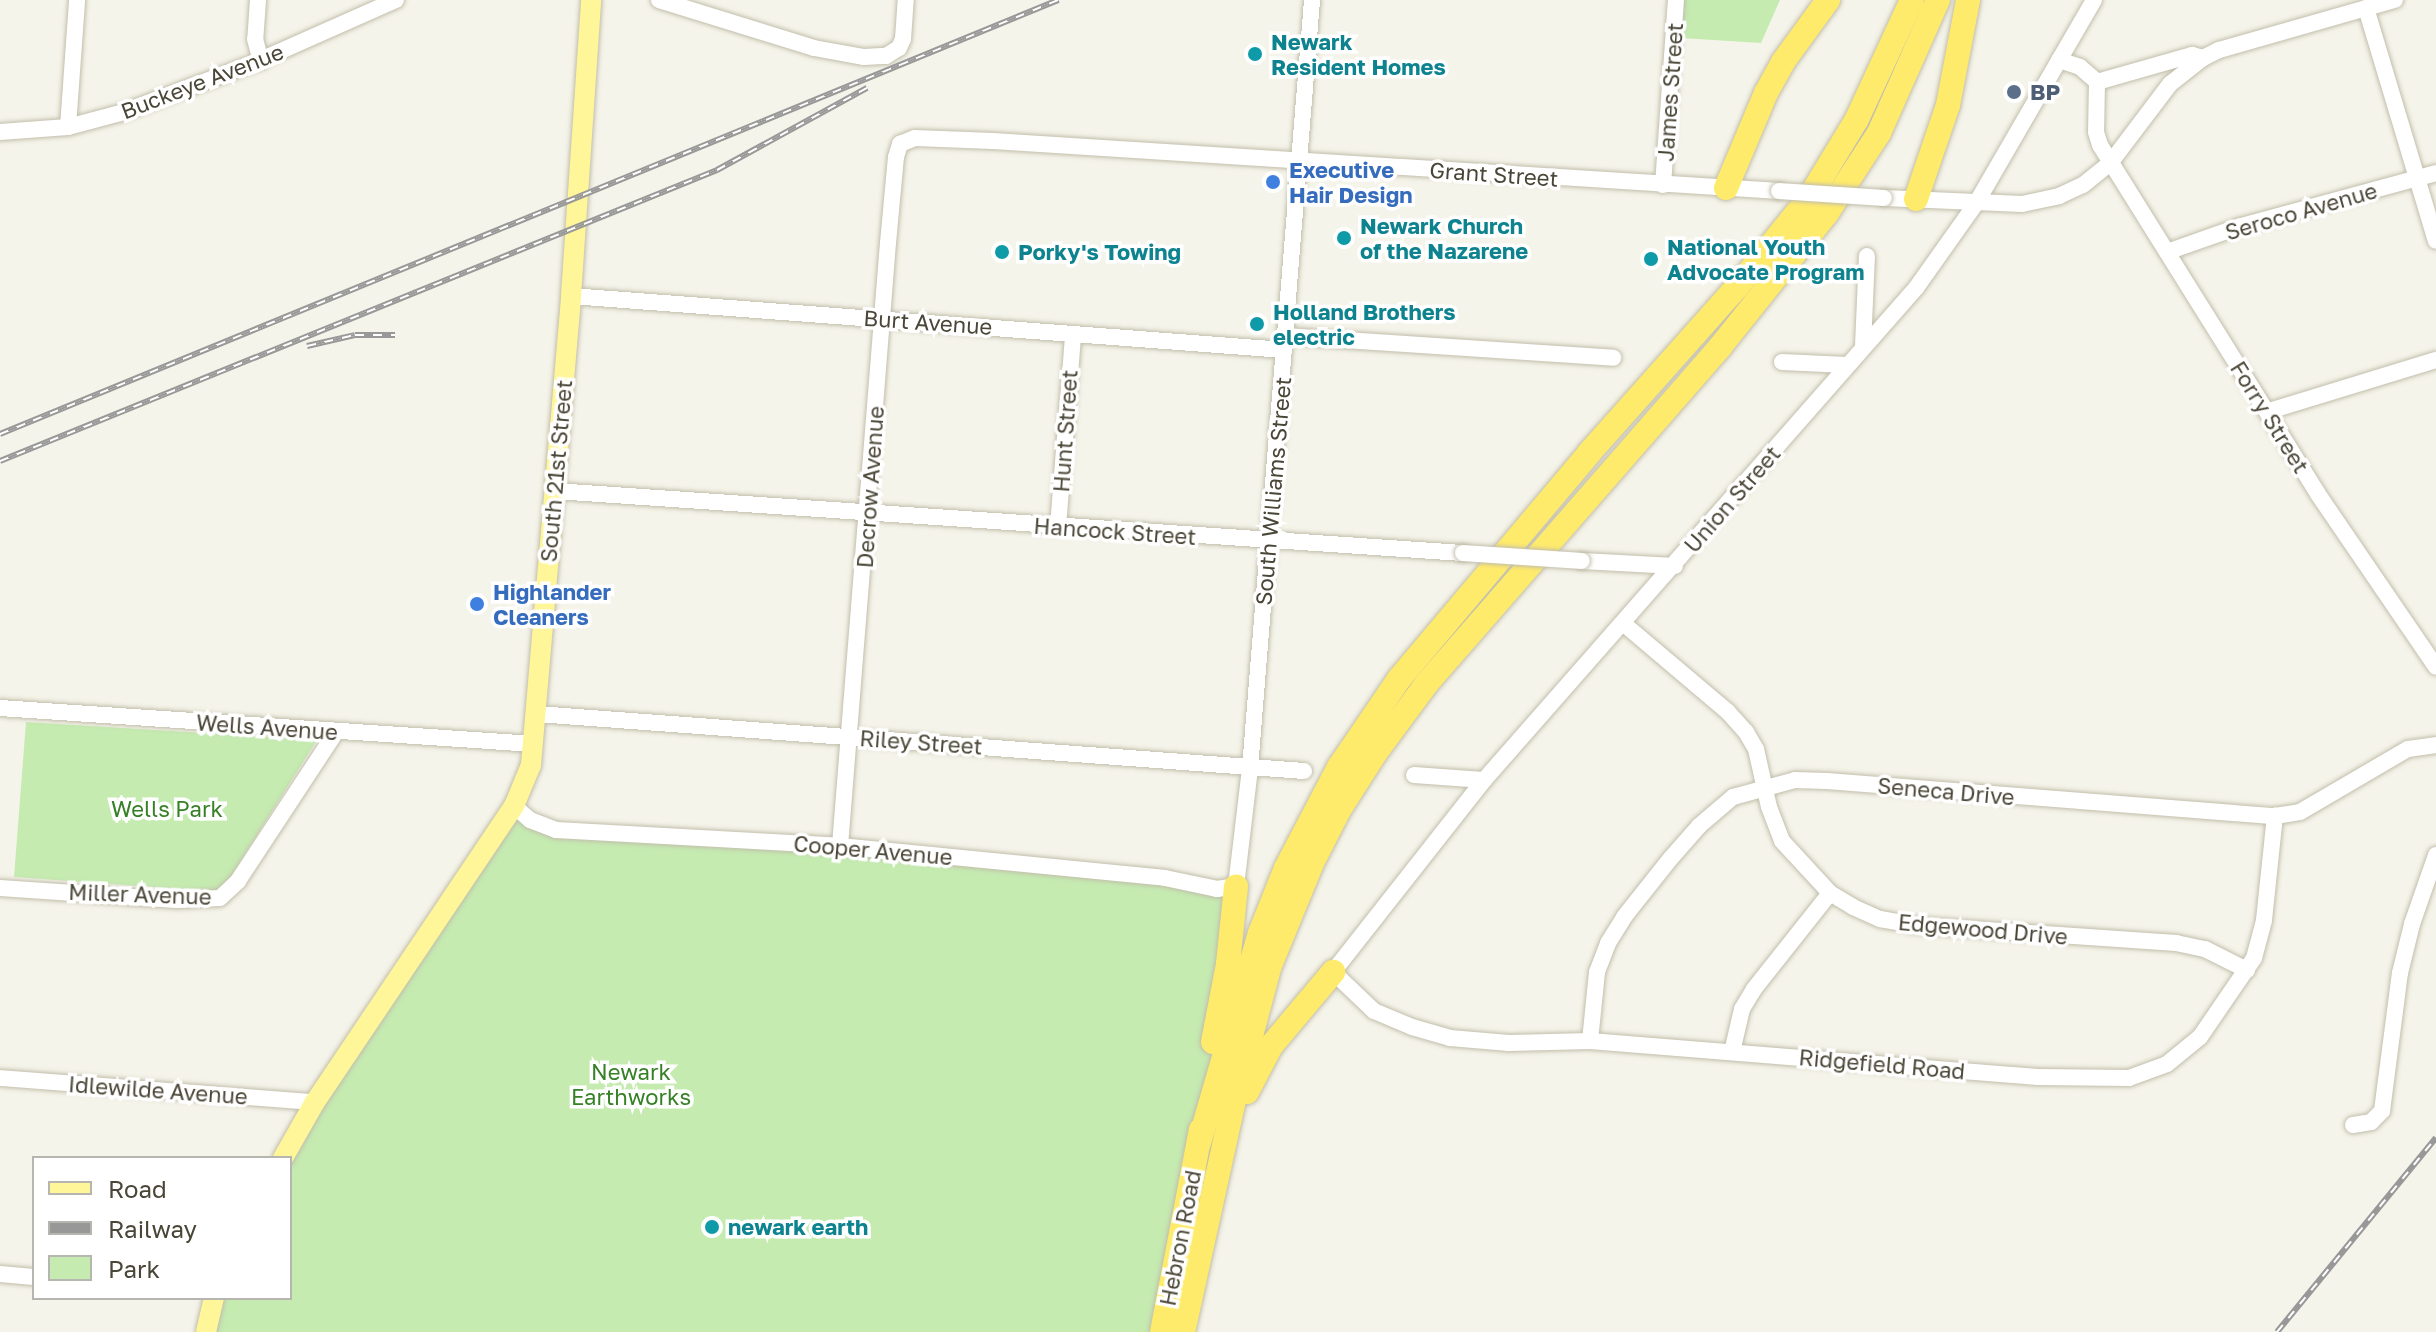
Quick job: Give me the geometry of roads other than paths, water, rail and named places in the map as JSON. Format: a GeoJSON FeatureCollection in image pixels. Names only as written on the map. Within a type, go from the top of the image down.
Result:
{"type":"FeatureCollection","features":[{"type":"Feature","properties":{"kind":"highway"},"geometry":{"type":"LineString","coordinates":[[1726,188],[1766,93],[1783,62],[1828,0]]}},
{"type":"Feature","properties":{"kind":"highway"},"geometry":{"type":"LineString","coordinates":[[1199,1143],[1260,933],[1286,868],[1339,767],[1408,668],[1589,453],[1737,287],[1809,198],[1857,119],[1912,0]]}},
{"type":"Feature","properties":{"kind":"highway"},"geometry":{"type":"LineString","coordinates":[[1225,1146],[1269,968],[1312,863],[1353,788],[1427,683],[1720,347],[1827,213],[1879,133],[1938,0]]}},
{"type":"Feature","properties":{"kind":"highway"},"geometry":{"type":"LineString","coordinates":[[1916,199],[1948,105],[1968,0]]}},
{"type":"Feature","properties":{"kind":"highway"},"geometry":{"type":"LineString","coordinates":[[1199,1143],[1206,1082],[1228,964],[1236,886]]}},
{"type":"Feature","properties":{"kind":"highway"},"geometry":{"type":"LineString","coordinates":[[1225,1146],[1253,1076],[1271,1046],[1333,972]]}},
{"type":"Feature","properties":{"kind":"highway","name":"Hebron Road"},"geometry":{"type":"LineString","coordinates":[[1162,1332],[1199,1143]]}},
{"type":"Feature","properties":{"kind":"highway","name":"Hebron Road"},"geometry":{"type":"LineString","coordinates":[[1183,1332],[1225,1146]]}},
{"type":"Feature","properties":{"kind":"main road","name":"South 21st Street"},"geometry":{"type":"LineString","coordinates":[[284,1156],[315,1102],[514,806],[527,782],[537,714],[591,0]]}},
{"type":"Feature","properties":{"kind":"main road"},"geometry":{"type":"LineString","coordinates":[[206,1332],[214,1300]]}},
{"type":"Feature","properties":{"kind":"street"},"geometry":{"type":"LineString","coordinates":[[68,127],[77,0]]}},
{"type":"Feature","properties":{"kind":"street"},"geometry":{"type":"LineString","coordinates":[[258,0],[255,39],[261,61]]}},
{"type":"Feature","properties":{"kind":"street","name":"Buckeye Avenue"},"geometry":{"type":"LineString","coordinates":[[0,132],[68,127],[124,112],[261,61],[396,0]]}},
{"type":"Feature","properties":{"kind":"street"},"geometry":{"type":"LineString","coordinates":[[659,0],[814,48],[864,57],[886,56],[899,48],[903,39],[906,0]]}},
{"type":"Feature","properties":{"kind":"street","name":"South Williams Street"},"geometry":{"type":"LineString","coordinates":[[1236,886],[1250,768],[1312,0]]}},
{"type":"Feature","properties":{"kind":"street","name":"James Street"},"geometry":{"type":"LineString","coordinates":[[1663,185],[1676,0]]}},
{"type":"Feature","properties":{"kind":"street","name":"Union Street"},"geometry":{"type":"LineString","coordinates":[[1333,972],[1484,780],[1916,288],[1977,202],[2094,0]]}},
{"type":"Feature","properties":{"kind":"street"},"geometry":{"type":"LineString","coordinates":[[2059,60],[2080,67],[2097,82],[2192,55],[2203,58],[2219,50],[2395,0]]}},
{"type":"Feature","properties":{"kind":"street"},"geometry":{"type":"LineString","coordinates":[[2366,8],[2436,241]]}},
{"type":"Feature","properties":{"kind":"street","name":"Grant Street"},"geometry":{"type":"LineString","coordinates":[[915,138],[2022,204],[2059,196],[2083,185],[2111,162],[2170,84],[2203,58]]}},
{"type":"Feature","properties":{"kind":"street","name":"Forry Street"},"geometry":{"type":"LineString","coordinates":[[2097,82],[2097,137],[2111,162],[2376,584],[2436,667]]}},
{"type":"Feature","properties":{"kind":"street","name":"Decrow Avenue"},"geometry":{"type":"LineString","coordinates":[[840,846],[896,157],[900,144],[915,138]]}},
{"type":"Feature","properties":{"kind":"street","name":"Seroco Avenue"},"geometry":{"type":"LineString","coordinates":[[2167,252],[2241,226],[2436,173]]}},
{"type":"Feature","properties":{"kind":"street"},"geometry":{"type":"LineString","coordinates":[[1863,346],[1867,256]]}},
{"type":"Feature","properties":{"kind":"street","name":"Burt Avenue"},"geometry":{"type":"LineString","coordinates":[[571,296],[1073,335],[1613,358]]}},
{"type":"Feature","properties":{"kind":"street","name":"Hunt Street"},"geometry":{"type":"LineString","coordinates":[[1058,527],[1073,335]]}},
{"type":"Feature","properties":{"kind":"street"},"geometry":{"type":"LineString","coordinates":[[2269,411],[2436,360]]}},
{"type":"Feature","properties":{"kind":"street"},"geometry":{"type":"LineString","coordinates":[[1782,362],[1847,365]]}},
{"type":"Feature","properties":{"kind":"street","name":"Hancock Street"},"geometry":{"type":"LineString","coordinates":[[555,491],[1675,566]]}},
{"type":"Feature","properties":{"kind":"street","name":"Edgewood Drive"},"geometry":{"type":"LineString","coordinates":[[1624,624],[1737,721],[1756,749],[1769,807],[1782,841],[1830,893],[1867,913],[1893,922],[2176,943],[2205,949],[2247,970]]}},
{"type":"Feature","properties":{"kind":"street","name":"Wells Avenue"},"geometry":{"type":"LineString","coordinates":[[0,708],[533,744]]}},
{"type":"Feature","properties":{"kind":"street","name":"Riley Street"},"geometry":{"type":"LineString","coordinates":[[537,714],[1304,771]]}},
{"type":"Feature","properties":{"kind":"street","name":"Miller Avenue"},"geometry":{"type":"LineString","coordinates":[[0,888],[177,900],[220,898],[238,881],[336,732]]}},
{"type":"Feature","properties":{"kind":"street","name":"Seneca Drive"},"geometry":{"type":"LineString","coordinates":[[1590,1041],[1597,972],[1624,917],[1714,812],[1733,797],[1795,780],[1827,781],[2275,816],[2300,812],[2408,749],[2436,745]]}},
{"type":"Feature","properties":{"kind":"street"},"geometry":{"type":"LineString","coordinates":[[1414,775],[1484,780]]}},
{"type":"Feature","properties":{"kind":"street","name":"Cooper Avenue"},"geometry":{"type":"LineString","coordinates":[[514,806],[530,820],[556,830],[840,846],[1165,878],[1217,889],[1236,886]]}},
{"type":"Feature","properties":{"kind":"street","name":"Ridgefield Road"},"geometry":{"type":"LineString","coordinates":[[1333,972],[1374,1011],[1437,1034],[1509,1043],[1590,1041],[2038,1077],[2129,1078],[2156,1070],[2192,1044],[2247,970],[2264,920],[2275,816]]}},
{"type":"Feature","properties":{"kind":"street"},"geometry":{"type":"LineString","coordinates":[[2353,1125],[2371,1122],[2382,1111],[2400,973],[2412,924],[2436,855]]}},
{"type":"Feature","properties":{"kind":"street"},"geometry":{"type":"LineString","coordinates":[[1732,1052],[1742,1009],[1754,989],[1830,893]]}},
{"type":"Feature","properties":{"kind":"street","name":"Idlewilde Avenue"},"geometry":{"type":"LineString","coordinates":[[0,1078],[315,1102]]}},
{"type":"Feature","properties":{"kind":"street"},"geometry":{"type":"LineString","coordinates":[[0,1274],[32,1277]]}},
{"type":"Feature","properties":{"kind":"railway"},"geometry":{"type":"LineString","coordinates":[[0,434],[1058,0]]}},
{"type":"Feature","properties":{"kind":"railway"},"geometry":{"type":"LineString","coordinates":[[0,461],[717,170],[867,88]]}},
{"type":"Feature","properties":{"kind":"railway"},"geometry":{"type":"LineString","coordinates":[[307,346],[355,335],[395,335]]}},
{"type":"Feature","properties":{"kind":"railway"},"geometry":{"type":"LineString","coordinates":[[2277,1332],[2436,1138]]}},
{"type":"Feature","properties":{"kind":"place","name":"Newark Resident Homes"},"geometry":{"type":"Point","coordinates":[1255,54]}},
{"type":"Feature","properties":{"kind":"place","name":"BP"},"geometry":{"type":"Point","coordinates":[2014,92]}},
{"type":"Feature","properties":{"kind":"place","name":"Executive Hair Design"},"geometry":{"type":"Point","coordinates":[1273,182]}},
{"type":"Feature","properties":{"kind":"place","name":"Newark Church of the Nazarene"},"geometry":{"type":"Point","coordinates":[1344,238]}},
{"type":"Feature","properties":{"kind":"place","name":"Porky's Towing"},"geometry":{"type":"Point","coordinates":[1002,252]}},
{"type":"Feature","properties":{"kind":"place","name":"National Youth Advocate Program"},"geometry":{"type":"Point","coordinates":[1651,259]}},
{"type":"Feature","properties":{"kind":"place","name":"Holland Brothers electric"},"geometry":{"type":"Point","coordinates":[1257,324]}},
{"type":"Feature","properties":{"kind":"place","name":"Highlander Cleaners"},"geometry":{"type":"Point","coordinates":[477,604]}},
{"type":"Feature","properties":{"kind":"place","name":"newark earth"},"geometry":{"type":"Point","coordinates":[712,1227]}},
{"type":"Feature","properties":{"kind":"park label","name":"Wells Park"},"geometry":{"type":"Point","coordinates":[167,809]}},
{"type":"Feature","properties":{"kind":"park label","name":"Newark Earthworks"},"geometry":{"type":"Point","coordinates":[631,1084]}}]}
